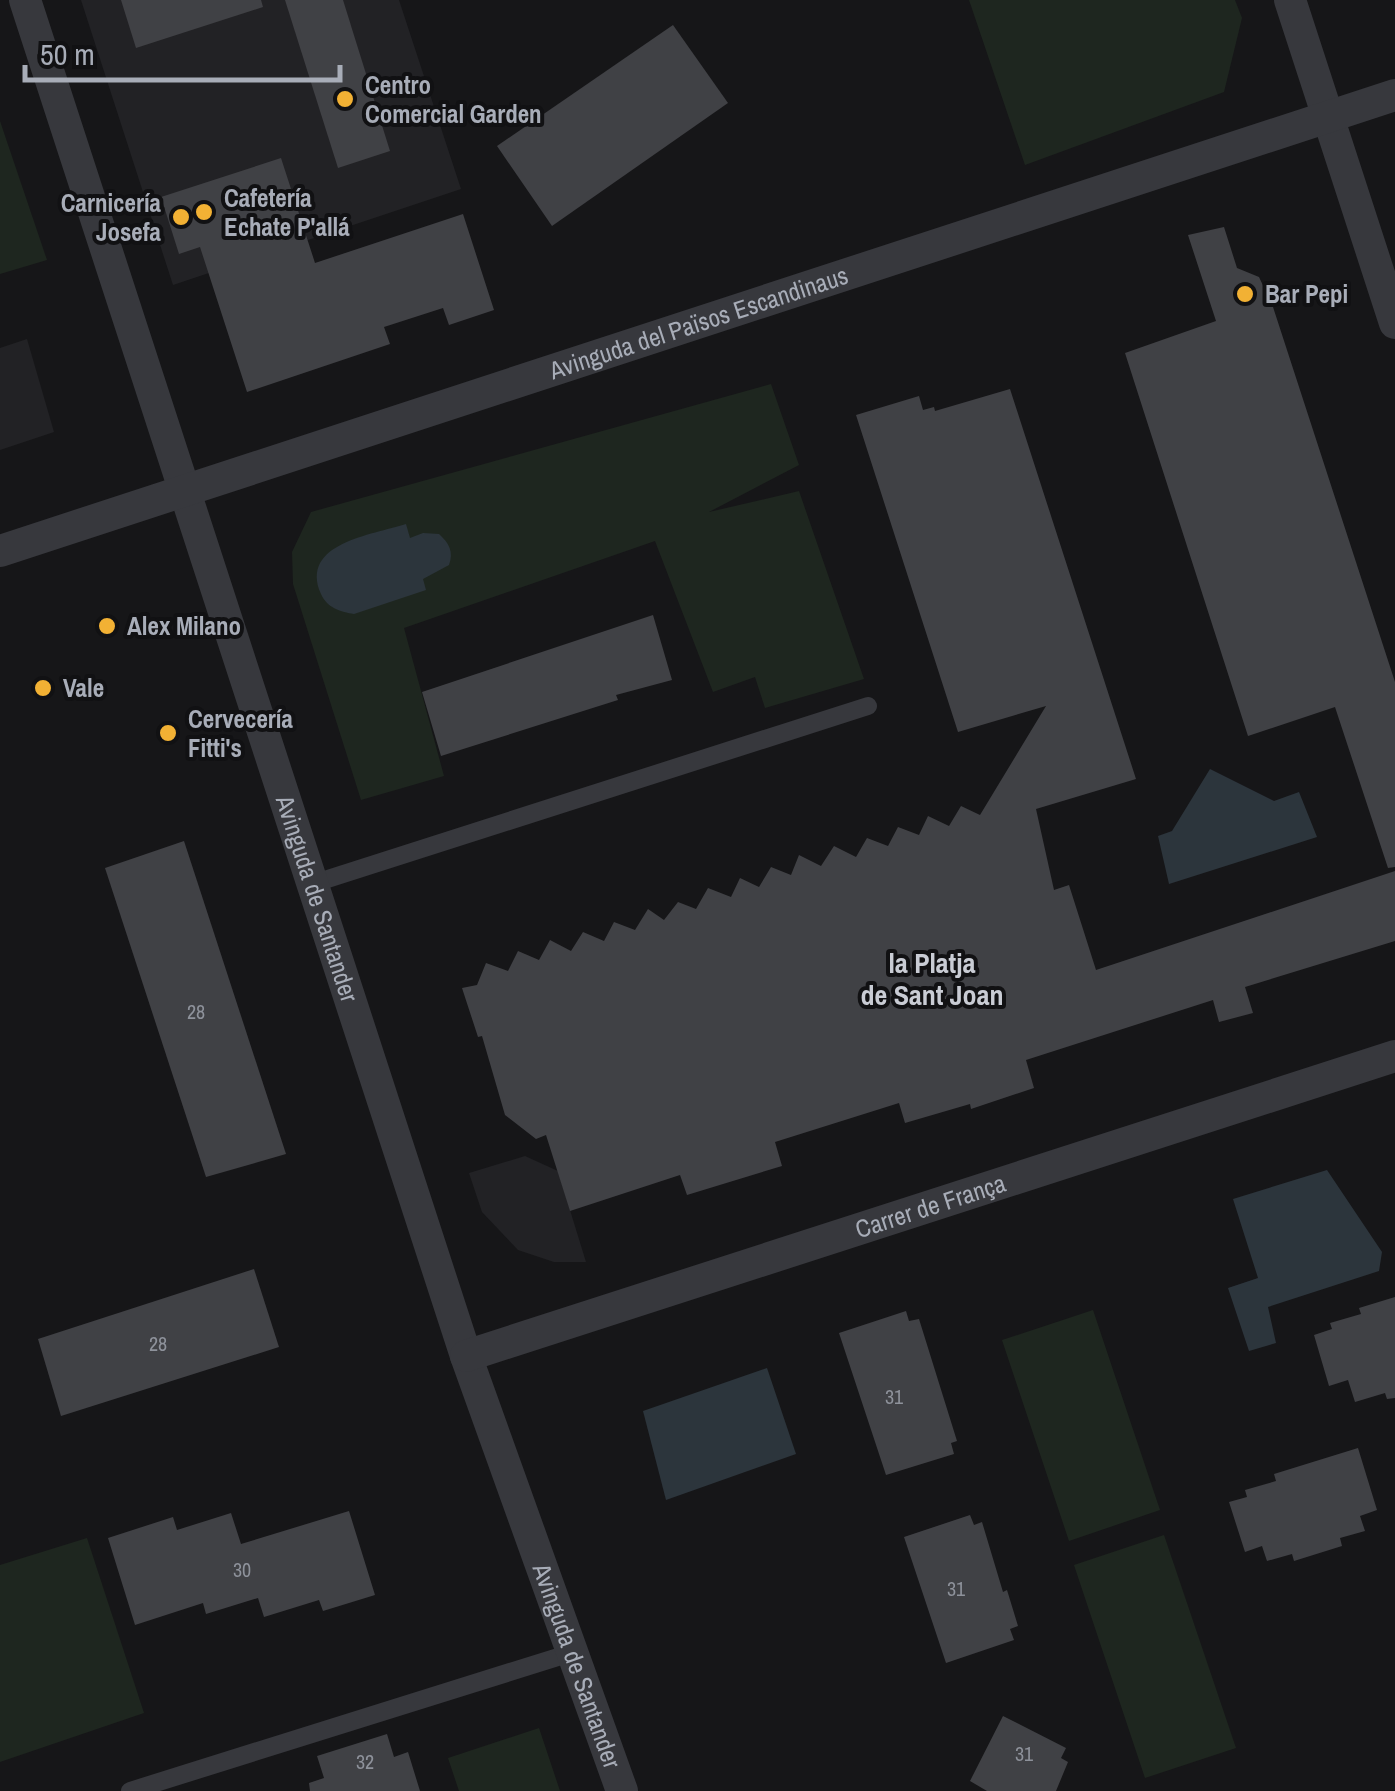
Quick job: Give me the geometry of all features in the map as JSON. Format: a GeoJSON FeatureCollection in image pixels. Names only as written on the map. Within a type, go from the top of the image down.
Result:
{"type":"FeatureCollection","features":[{"type":"Feature","properties":{"kind":"street","name":"Avinguda de Santander"},"geometry":{"type":"LineString","coordinates":[[25,0],[466,1356],[622,1791]]}},
{"type":"Feature","properties":{"kind":"street"},"geometry":{"type":"LineString","coordinates":[[1290,0],[1395,323]]}},
{"type":"Feature","properties":{"kind":"street","name":"Avinguda del Països Escandinaus"},"geometry":{"type":"LineString","coordinates":[[0,552],[1395,95]]}},
{"type":"Feature","properties":{"kind":"street","name":"Carrer de França"},"geometry":{"type":"LineString","coordinates":[[466,1356],[1395,1056]]}},
{"type":"Feature","properties":{"kind":"lane"},"geometry":{"type":"LineString","coordinates":[[312,884],[868,706]]}},
{"type":"Feature","properties":{"kind":"lane"},"geometry":{"type":"LineString","coordinates":[[130,1791],[574,1652]]}},
{"type":"Feature","properties":{"kind":"shaded area"},"geometry":{"type":"Polygon","coordinates":[[[81,0],[399,0],[461,189],[173,285],[81,0]]]}},
{"type":"Feature","properties":{"kind":"shaded area"},"geometry":{"type":"Polygon","coordinates":[[[969,0],[1235,0],[1242,18],[1224,92],[1025,165],[969,0]]]}},
{"type":"Feature","properties":{"kind":"shaded area"},"geometry":{"type":"Polygon","coordinates":[[[0,121],[47,260],[0,274],[0,121]]]}},
{"type":"Feature","properties":{"kind":"shaded area"},"geometry":{"type":"Polygon","coordinates":[[[27,339],[54,432],[0,450],[0,348],[27,339]]]}},
{"type":"Feature","properties":{"kind":"shaded area"},"geometry":{"type":"Polygon","coordinates":[[[771,384],[799,465],[709,512],[799,491],[864,679],[765,708],[755,677],[713,692],[655,541],[404,628],[444,776],[361,800],[293,584],[292,552],[311,512],[771,384]]]}},
{"type":"Feature","properties":{"kind":"shaded area"},"geometry":{"type":"Polygon","coordinates":[[[406,524],[410,538],[423,533],[439,534],[450,548],[449,565],[423,579],[426,590],[354,614],[327,603],[317,577],[320,563],[329,552],[358,538],[406,524]]]}},
{"type":"Feature","properties":{"kind":"shaded area"},"geometry":{"type":"Polygon","coordinates":[[[1210,769],[1274,801],[1299,792],[1317,837],[1169,884],[1158,836],[1172,831],[1210,769]]]}},
{"type":"Feature","properties":{"kind":"shaded area"},"geometry":{"type":"Polygon","coordinates":[[[525,1156],[558,1171],[586,1262],[554,1262],[518,1250],[482,1212],[469,1173],[525,1156]]]}},
{"type":"Feature","properties":{"kind":"shaded area"},"geometry":{"type":"Polygon","coordinates":[[[1327,1170],[1382,1252],[1379,1271],[1268,1307],[1276,1343],[1249,1351],[1228,1288],[1258,1278],[1233,1199],[1327,1170]]]}},
{"type":"Feature","properties":{"kind":"shaded area"},"geometry":{"type":"Polygon","coordinates":[[[1093,1310],[1160,1510],[1069,1541],[1002,1340],[1093,1310]]]}},
{"type":"Feature","properties":{"kind":"shaded area"},"geometry":{"type":"Polygon","coordinates":[[[767,1368],[796,1454],[666,1500],[643,1411],[767,1368]]]}},
{"type":"Feature","properties":{"kind":"shaded area"},"geometry":{"type":"Polygon","coordinates":[[[1164,1535],[1236,1748],[1145,1778],[1074,1565],[1164,1535]]]}},
{"type":"Feature","properties":{"kind":"shaded area"},"geometry":{"type":"Polygon","coordinates":[[[87,1538],[144,1713],[0,1762],[0,1565],[87,1538]]]}},
{"type":"Feature","properties":{"kind":"shaded area"},"geometry":{"type":"Polygon","coordinates":[[[539,1728],[560,1791],[459,1791],[448,1758],[539,1728]]]}},
{"type":"Feature","properties":{"kind":"building"},"geometry":{"type":"Polygon","coordinates":[[[121,0],[261,0],[263,7],[136,48],[121,0]]]}},
{"type":"Feature","properties":{"kind":"building"},"geometry":{"type":"Polygon","coordinates":[[[285,0],[343,0],[390,151],[338,168],[285,0]]]}},
{"type":"Feature","properties":{"kind":"building"},"geometry":{"type":"Polygon","coordinates":[[[673,25],[728,103],[552,226],[497,146],[673,25]]]}},
{"type":"Feature","properties":{"kind":"building"},"geometry":{"type":"Polygon","coordinates":[[[281,158],[315,263],[463,214],[494,310],[449,325],[443,308],[384,327],[390,344],[247,392],[200,247],[179,254],[161,197],[281,158]]]}},
{"type":"Feature","properties":{"kind":"building"},"geometry":{"type":"Polygon","coordinates":[[[1224,227],[1237,268],[1259,277],[1273,307],[1395,682],[1395,867],[1388,868],[1335,707],[1248,736],[1125,353],[1216,321],[1188,235],[1224,227]]]}},
{"type":"Feature","properties":{"kind":"building"},"geometry":{"type":"Polygon","coordinates":[[[1010,389],[1136,779],[1036,809],[1054,890],[1069,885],[1096,970],[1395,871],[1395,941],[1245,987],[1253,1013],[1219,1022],[1213,1000],[1026,1060],[1034,1088],[971,1109],[970,1104],[905,1123],[899,1103],[775,1142],[782,1166],[687,1195],[680,1175],[570,1211],[546,1135],[536,1139],[505,1115],[482,1036],[478,1037],[462,988],[477,985],[486,963],[508,971],[518,951],[539,960],[550,940],[571,951],[583,932],[604,941],[614,922],[635,930],[648,909],[664,920],[678,902],[696,909],[708,888],[731,897],[740,878],[759,887],[771,867],[791,875],[799,855],[821,866],[834,846],[856,857],[867,838],[888,846],[898,827],[919,835],[928,816],[949,826],[961,806],[980,815],[1046,706],[958,732],[856,415],[919,396],[923,410],[934,407],[935,411],[1010,389]]]}},
{"type":"Feature","properties":{"kind":"building"},"geometry":{"type":"Polygon","coordinates":[[[653,615],[672,680],[616,695],[618,700],[441,756],[422,692],[653,615]]]}},
{"type":"Feature","properties":{"kind":"building"},"geometry":{"type":"Polygon","coordinates":[[[184,841],[286,1154],[206,1177],[105,868],[184,841]]]}},
{"type":"Feature","properties":{"kind":"building"},"geometry":{"type":"Polygon","coordinates":[[[254,1269],[279,1347],[61,1416],[38,1339],[254,1269]]]}},
{"type":"Feature","properties":{"kind":"building"},"geometry":{"type":"Polygon","coordinates":[[[1395,1297],[1395,1398],[1387,1399],[1385,1393],[1355,1402],[1348,1380],[1329,1386],[1314,1335],[1332,1329],[1330,1323],[1361,1314],[1359,1308],[1395,1297]]]}},
{"type":"Feature","properties":{"kind":"building"},"geometry":{"type":"Polygon","coordinates":[[[906,1311],[909,1321],[919,1319],[957,1441],[951,1443],[954,1454],[886,1475],[839,1333],[906,1311]]]}},
{"type":"Feature","properties":{"kind":"building"},"geometry":{"type":"Polygon","coordinates":[[[1358,1448],[1377,1510],[1360,1516],[1365,1531],[1340,1538],[1342,1546],[1294,1561],[1292,1554],[1267,1561],[1262,1546],[1245,1552],[1229,1502],[1247,1497],[1245,1490],[1276,1481],[1274,1474],[1358,1448]]]}},
{"type":"Feature","properties":{"kind":"building"},"geometry":{"type":"Polygon","coordinates":[[[349,1511],[375,1595],[323,1611],[319,1600],[264,1617],[258,1598],[206,1614],[203,1603],[135,1625],[108,1538],[173,1517],[177,1530],[231,1513],[241,1544],[349,1511]]]}},
{"type":"Feature","properties":{"kind":"building"},"geometry":{"type":"Polygon","coordinates":[[[970,1515],[974,1525],[982,1522],[1003,1592],[1007,1590],[1018,1626],[1010,1629],[1014,1640],[946,1663],[904,1537],[970,1515]]]}},
{"type":"Feature","properties":{"kind":"building"},"geometry":{"type":"Polygon","coordinates":[[[1003,1716],[1066,1748],[1061,1758],[1068,1762],[1056,1791],[987,1791],[970,1781],[1003,1716]]]}},
{"type":"Feature","properties":{"kind":"building"},"geometry":{"type":"Polygon","coordinates":[[[387,1734],[394,1757],[408,1752],[420,1791],[310,1791],[309,1783],[324,1778],[317,1756],[387,1734]]]}},
{"type":"Feature","properties":{"kind":"place","name":"Centro Comercial Garden"},"geometry":{"type":"Point","coordinates":[345,99]}},
{"type":"Feature","properties":{"kind":"place","name":"Cafetería Echate P'allá"},"geometry":{"type":"Point","coordinates":[204,212]}},
{"type":"Feature","properties":{"kind":"place","name":"Carnicería Josefa"},"geometry":{"type":"Point","coordinates":[181,217]}},
{"type":"Feature","properties":{"kind":"place","name":"Bar Pepi"},"geometry":{"type":"Point","coordinates":[1245,294]}},
{"type":"Feature","properties":{"kind":"place","name":"Alex Milano"},"geometry":{"type":"Point","coordinates":[107,626]}},
{"type":"Feature","properties":{"kind":"place","name":"Vale"},"geometry":{"type":"Point","coordinates":[43,688]}},
{"type":"Feature","properties":{"kind":"place","name":"Cervecería Fitti's"},"geometry":{"type":"Point","coordinates":[168,733]}},
{"type":"Feature","properties":{"kind":"district","name":"la Platja de Sant Joan"},"geometry":{"type":"Point","coordinates":[932,979]}}]}
